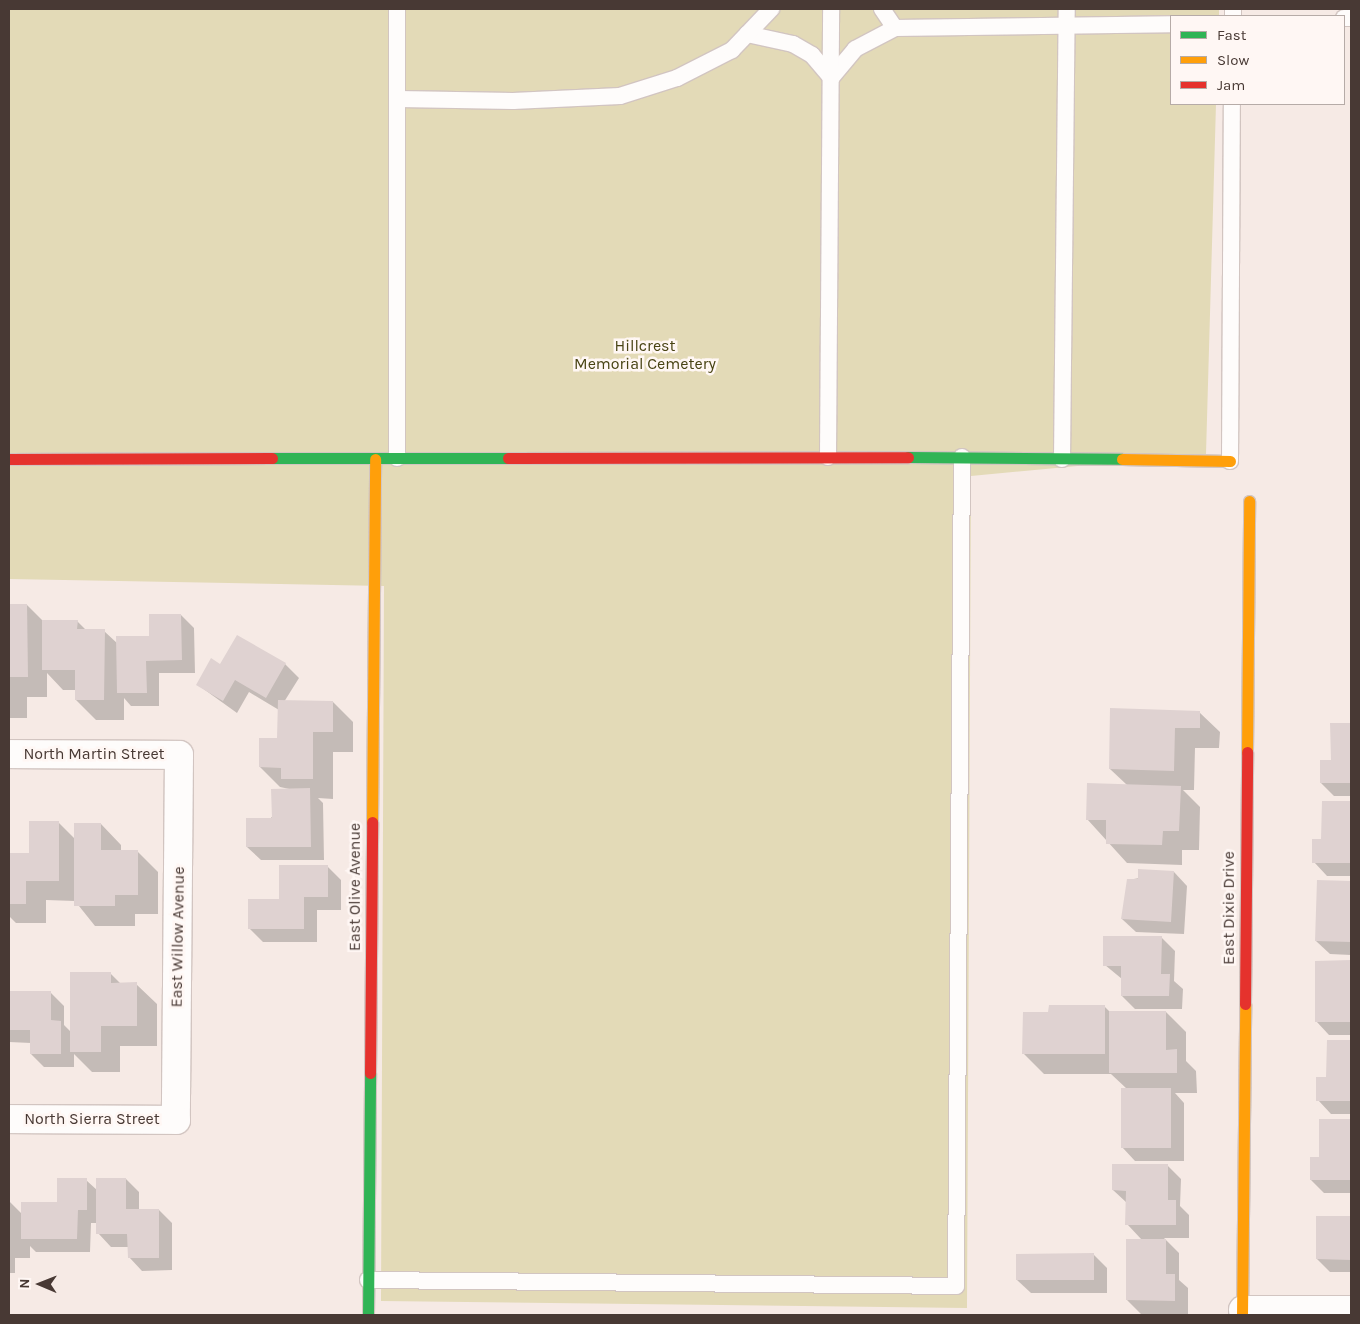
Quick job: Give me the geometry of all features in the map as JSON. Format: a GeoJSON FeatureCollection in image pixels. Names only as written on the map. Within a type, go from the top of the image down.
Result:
{"type":"FeatureCollection","features":[{"type":"Feature","properties":{"kind":"street"},"geometry":{"type":"LineString","coordinates":[[9,459],[962,457],[1230,461]]}},
{"type":"Feature","properties":{"kind":"street","name":"East Olive Avenue"},"geometry":{"type":"LineString","coordinates":[[368,1315],[375,459]]}},
{"type":"Feature","properties":{"kind":"street","name":"East Dixie Drive"},"geometry":{"type":"LineString","coordinates":[[1242,1313],[1248,502]]}},
{"type":"Feature","properties":{"kind":"street","name":"North Martin Street"},"geometry":{"type":"LineString","coordinates":[[9,754],[179,755]]}},
{"type":"Feature","properties":{"kind":"street","name":"East Willow Avenue"},"geometry":{"type":"LineString","coordinates":[[176,1120],[179,755]]}},
{"type":"Feature","properties":{"kind":"street","name":"North Sierra Street"},"geometry":{"type":"LineString","coordinates":[[9,1119],[176,1120]]}},
{"type":"Feature","properties":{"kind":"street"},"geometry":{"type":"LineString","coordinates":[[1242,1313],[1351,1310]]}},
{"type":"Feature","properties":{"kind":"lane"},"geometry":{"type":"LineString","coordinates":[[397,9],[399,99],[397,458]]}},
{"type":"Feature","properties":{"kind":"lane"},"geometry":{"type":"LineString","coordinates":[[399,99],[513,102],[620,96],[677,78],[732,50],[771,9]]}},
{"type":"Feature","properties":{"kind":"lane"},"geometry":{"type":"LineString","coordinates":[[828,457],[831,9]]}},
{"type":"Feature","properties":{"kind":"lane"},"geometry":{"type":"LineString","coordinates":[[882,9],[895,28]]}},
{"type":"Feature","properties":{"kind":"lane"},"geometry":{"type":"LineString","coordinates":[[1062,459],[1067,9]]}},
{"type":"Feature","properties":{"kind":"lane"},"geometry":{"type":"LineString","coordinates":[[831,78],[855,49],[895,28],[1170,24]]}},
{"type":"Feature","properties":{"kind":"lane"},"geometry":{"type":"LineString","coordinates":[[747,34],[793,44],[812,55],[831,78]]}},
{"type":"Feature","properties":{"kind":"lane"},"geometry":{"type":"LineString","coordinates":[[1230,461],[1232,105]]}},
{"type":"Feature","properties":{"kind":"lane"},"geometry":{"type":"LineString","coordinates":[[368,1280],[956,1286],[962,457]]}},
{"type":"Feature","properties":{"kind":"green space","name":"Hillcrest Memorial Cemetery"},"geometry":{"type":"Polygon","coordinates":[[[9,9],[1219,9],[1219,15],[1170,15],[1170,105],[1216,105],[1206,454],[971,476],[967,1308],[381,1301],[384,586],[9,579],[9,9]]]}},
{"type":"Feature","properties":{"kind":"building"},"geometry":{"type":"Polygon","coordinates":[[[9,604],[27,604],[28,677],[9,677],[9,604]]]}},
{"type":"Feature","properties":{"kind":"building"},"geometry":{"type":"Polygon","coordinates":[[[149,614],[181,614],[182,660],[146,661],[147,693],[117,693],[116,636],[149,636],[149,614]]]}},
{"type":"Feature","properties":{"kind":"building"},"geometry":{"type":"Polygon","coordinates":[[[42,620],[78,620],[77,629],[105,629],[104,700],[75,700],[75,670],[42,670],[42,620]]]}},
{"type":"Feature","properties":{"kind":"building"},"geometry":{"type":"Polygon","coordinates":[[[237,635],[286,663],[266,698],[235,680],[223,701],[196,685],[211,658],[220,664],[237,635]]]}},
{"type":"Feature","properties":{"kind":"building"},"geometry":{"type":"Polygon","coordinates":[[[278,700],[333,701],[333,732],[313,732],[313,779],[281,779],[281,768],[259,767],[259,738],[277,738],[278,700]]]}},
{"type":"Feature","properties":{"kind":"building"},"geometry":{"type":"Polygon","coordinates":[[[1110,708],[1200,711],[1200,728],[1175,728],[1174,771],[1109,769],[1110,708]]]}},
{"type":"Feature","properties":{"kind":"building"},"geometry":{"type":"Polygon","coordinates":[[[1330,723],[1351,723],[1351,783],[1320,783],[1320,760],[1331,760],[1330,723]]]}},
{"type":"Feature","properties":{"kind":"building"},"geometry":{"type":"Polygon","coordinates":[[[1087,783],[1181,786],[1179,831],[1163,831],[1162,845],[1106,844],[1106,820],[1086,820],[1087,783]]]}},
{"type":"Feature","properties":{"kind":"building"},"geometry":{"type":"Polygon","coordinates":[[[310,788],[311,847],[246,847],[246,818],[272,818],[271,789],[310,788]]]}},
{"type":"Feature","properties":{"kind":"building"},"geometry":{"type":"Polygon","coordinates":[[[1322,801],[1351,801],[1351,863],[1312,863],[1312,839],[1321,839],[1322,801]]]}},
{"type":"Feature","properties":{"kind":"building"},"geometry":{"type":"Polygon","coordinates":[[[29,821],[59,821],[59,881],[26,881],[26,904],[9,904],[9,853],[29,853],[29,821]]]}},
{"type":"Feature","properties":{"kind":"building"},"geometry":{"type":"Polygon","coordinates":[[[74,823],[101,823],[101,850],[138,850],[138,895],[115,895],[115,906],[74,906],[74,823]]]}},
{"type":"Feature","properties":{"kind":"building"},"geometry":{"type":"Polygon","coordinates":[[[279,865],[328,865],[328,897],[304,897],[304,929],[248,929],[248,899],[279,899],[279,865]]]}},
{"type":"Feature","properties":{"kind":"building"},"geometry":{"type":"Polygon","coordinates":[[[1138,869],[1174,871],[1171,922],[1121,919],[1127,879],[1138,879],[1138,869]]]}},
{"type":"Feature","properties":{"kind":"building"},"geometry":{"type":"Polygon","coordinates":[[[1317,880],[1351,881],[1351,942],[1315,941],[1317,880]]]}},
{"type":"Feature","properties":{"kind":"building"},"geometry":{"type":"Polygon","coordinates":[[[1103,936],[1162,936],[1161,974],[1170,974],[1169,996],[1121,996],[1121,966],[1103,966],[1103,936]]]}},
{"type":"Feature","properties":{"kind":"building"},"geometry":{"type":"Polygon","coordinates":[[[1351,960],[1351,1022],[1315,1022],[1315,961],[1351,960]]]}},
{"type":"Feature","properties":{"kind":"building"},"geometry":{"type":"Polygon","coordinates":[[[70,972],[111,972],[111,983],[137,982],[137,1026],[101,1026],[101,1052],[70,1052],[70,972]]]}},
{"type":"Feature","properties":{"kind":"building"},"geometry":{"type":"Polygon","coordinates":[[[9,991],[51,991],[51,1020],[61,1021],[61,1054],[30,1054],[30,1030],[9,1030],[9,991]]]}},
{"type":"Feature","properties":{"kind":"building"},"geometry":{"type":"Polygon","coordinates":[[[1049,1005],[1105,1005],[1105,1054],[1022,1054],[1023,1012],[1048,1012],[1049,1005]]]}},
{"type":"Feature","properties":{"kind":"building"},"geometry":{"type":"Polygon","coordinates":[[[1109,1011],[1166,1011],[1166,1050],[1177,1049],[1177,1073],[1109,1073],[1109,1011]]]}},
{"type":"Feature","properties":{"kind":"building"},"geometry":{"type":"Polygon","coordinates":[[[1327,1040],[1351,1040],[1351,1101],[1316,1101],[1316,1077],[1326,1077],[1327,1040]]]}},
{"type":"Feature","properties":{"kind":"building"},"geometry":{"type":"Polygon","coordinates":[[[1121,1088],[1171,1088],[1171,1148],[1121,1148],[1121,1088]]]}},
{"type":"Feature","properties":{"kind":"building"},"geometry":{"type":"Polygon","coordinates":[[[1319,1119],[1351,1119],[1351,1180],[1310,1180],[1310,1157],[1319,1157],[1319,1119]]]}},
{"type":"Feature","properties":{"kind":"building"},"geometry":{"type":"Polygon","coordinates":[[[1112,1164],[1168,1164],[1168,1200],[1176,1200],[1176,1225],[1125,1225],[1126,1191],[1112,1190],[1112,1164]]]}},
{"type":"Feature","properties":{"kind":"building"},"geometry":{"type":"Polygon","coordinates":[[[57,1178],[87,1178],[87,1210],[78,1210],[77,1239],[21,1239],[21,1202],[57,1202],[57,1178]]]}},
{"type":"Feature","properties":{"kind":"building"},"geometry":{"type":"Polygon","coordinates":[[[96,1178],[126,1178],[126,1209],[159,1209],[159,1258],[128,1258],[127,1234],[96,1234],[96,1178]]]}},
{"type":"Feature","properties":{"kind":"building"},"geometry":{"type":"Polygon","coordinates":[[[1316,1216],[1351,1216],[1351,1260],[1316,1259],[1316,1216]]]}},
{"type":"Feature","properties":{"kind":"building"},"geometry":{"type":"Polygon","coordinates":[[[1126,1239],[1166,1239],[1166,1274],[1175,1274],[1175,1301],[1126,1300],[1126,1239]]]}},
{"type":"Feature","properties":{"kind":"building"},"geometry":{"type":"Polygon","coordinates":[[[1094,1253],[1094,1280],[1016,1280],[1016,1254],[1094,1253]]]}},
{"type":"Feature","properties":{"kind":"traffic: fast"},"geometry":{"type":"LineString","coordinates":[[908,457],[1122,459]]}},
{"type":"Feature","properties":{"kind":"traffic: fast"},"geometry":{"type":"LineString","coordinates":[[272,458],[508,458]]}},
{"type":"Feature","properties":{"kind":"traffic: fast"},"geometry":{"type":"LineString","coordinates":[[368,1315],[370,1073]]}},
{"type":"Feature","properties":{"kind":"traffic: slow"},"geometry":{"type":"LineString","coordinates":[[372,822],[375,459]]}},
{"type":"Feature","properties":{"kind":"traffic: slow"},"geometry":{"type":"LineString","coordinates":[[1122,459],[1230,461]]}},
{"type":"Feature","properties":{"kind":"traffic: slow"},"geometry":{"type":"LineString","coordinates":[[1247,752],[1249,501]]}},
{"type":"Feature","properties":{"kind":"traffic: slow"},"geometry":{"type":"LineString","coordinates":[[1242,1315],[1245,1004]]}},
{"type":"Feature","properties":{"kind":"traffic: jam"},"geometry":{"type":"LineString","coordinates":[[508,458],[908,457]]}},
{"type":"Feature","properties":{"kind":"traffic: jam"},"geometry":{"type":"LineString","coordinates":[[9,459],[272,458]]}},
{"type":"Feature","properties":{"kind":"traffic: jam"},"geometry":{"type":"LineString","coordinates":[[1245,1004],[1247,752]]}},
{"type":"Feature","properties":{"kind":"traffic: jam"},"geometry":{"type":"LineString","coordinates":[[370,1073],[372,822]]}}]}
